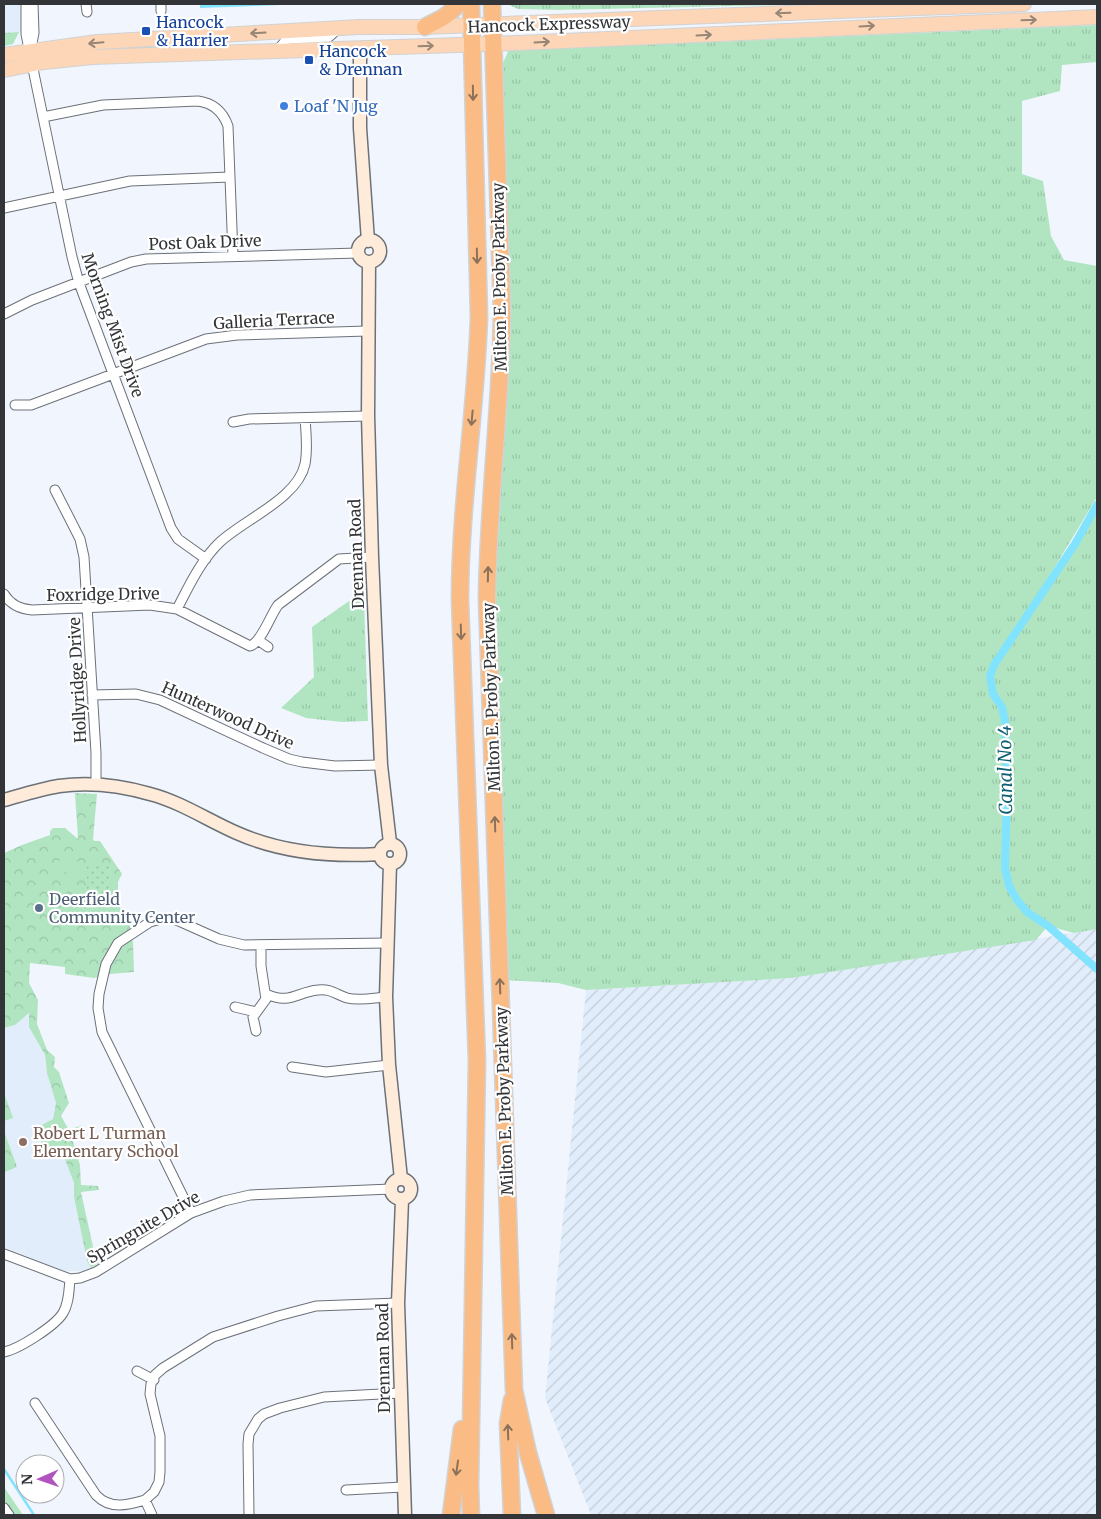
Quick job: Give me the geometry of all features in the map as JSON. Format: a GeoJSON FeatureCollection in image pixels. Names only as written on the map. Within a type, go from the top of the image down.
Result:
{"type":"FeatureCollection","features":[{"type":"Feature","properties":{"kind":"highway"},"geometry":{"type":"LineString","coordinates":[[425,26],[445,17],[458,4]]}},
{"type":"Feature","properties":{"kind":"highway","name":"Milton E. Proby Parkway"},"geometry":{"type":"LineString","coordinates":[[470,4],[479,317],[478,352],[462,542],[460,600],[477,1061],[473,1350]]}},
{"type":"Feature","properties":{"kind":"highway","name":"Milton E. Proby Parkway"},"geometry":{"type":"LineString","coordinates":[[492,4],[502,351],[487,600],[514,1390]]}},
{"type":"Feature","properties":{"kind":"highway"},"geometry":{"type":"LineString","coordinates":[[451,1515],[473,1350]]}},
{"type":"Feature","properties":{"kind":"highway"},"geometry":{"type":"LineString","coordinates":[[471,1515],[473,1350]]}},
{"type":"Feature","properties":{"kind":"highway"},"geometry":{"type":"LineString","coordinates":[[514,1390],[520,1423],[546,1515]]}},
{"type":"Feature","properties":{"kind":"highway"},"geometry":{"type":"LineString","coordinates":[[512,1515],[508,1424],[514,1390]]}},
{"type":"Feature","properties":{"kind":"highway"},"geometry":{"type":"LineString","coordinates":[[538,1489],[551,1515]]}},
{"type":"Feature","properties":{"kind":"main road","name":"Hancock Expressway"},"geometry":{"type":"LineString","coordinates":[[4,70],[31,57],[97,42],[339,28],[1024,4]]}},
{"type":"Feature","properties":{"kind":"main road","name":"Hancock Expressway"},"geometry":{"type":"LineString","coordinates":[[4,55],[92,57],[493,44],[1097,17]]}},
{"type":"Feature","properties":{"kind":"street","name":"Morning Mist Drive"},"geometry":{"type":"LineString","coordinates":[[26,4],[26,34],[79,283],[171,528],[178,539],[206,559]]}},
{"type":"Feature","properties":{"kind":"street"},"geometry":{"type":"LineString","coordinates":[[31,57],[34,33],[34,4]]}},
{"type":"Feature","properties":{"kind":"street"},"geometry":{"type":"LineString","coordinates":[[277,51],[287,39],[329,37],[339,28]]}},
{"type":"Feature","properties":{"kind":"street"},"geometry":{"type":"LineString","coordinates":[[360,48],[360,128],[368,241]]}},
{"type":"Feature","properties":{"kind":"street"},"geometry":{"type":"LineString","coordinates":[[43,117],[114,104],[198,102],[220,106],[228,126],[233,255]]}},
{"type":"Feature","properties":{"kind":"street"},"geometry":{"type":"LineString","coordinates":[[4,208],[130,181],[230,177]]}},
{"type":"Feature","properties":{"kind":"street"},"geometry":{"type":"LineString","coordinates":[[368,241],[375,242],[380,251],[378,258],[369,262],[361,258],[358,253],[360,246],[368,241]]}},
{"type":"Feature","properties":{"kind":"street","name":"Post Oak Drive"},"geometry":{"type":"LineString","coordinates":[[4,314],[32,300],[131,262],[146,259],[233,255],[358,253]]}},
{"type":"Feature","properties":{"kind":"street","name":"Drennan Road"},"geometry":{"type":"LineString","coordinates":[[369,262],[367,331],[372,557],[381,765],[390,843]]}},
{"type":"Feature","properties":{"kind":"street","name":"Galleria Terrace"},"geometry":{"type":"LineString","coordinates":[[15,405],[31,405],[206,339],[367,331]]}},
{"type":"Feature","properties":{"kind":"street"},"geometry":{"type":"LineString","coordinates":[[233,422],[249,419],[368,416]]}},
{"type":"Feature","properties":{"kind":"street"},"geometry":{"type":"LineString","coordinates":[[177,609],[206,559],[221,541],[285,495],[298,482],[305,464],[305,418]]}},
{"type":"Feature","properties":{"kind":"street","name":"Hollyridge Drive"},"geometry":{"type":"LineString","coordinates":[[56,490],[83,548],[88,608],[96,785]]}},
{"type":"Feature","properties":{"kind":"street"},"geometry":{"type":"LineString","coordinates":[[268,647],[258,640],[271,613],[278,605],[333,563],[345,558],[372,557]]}},
{"type":"Feature","properties":{"kind":"street","name":"Foxridge Drive"},"geometry":{"type":"LineString","coordinates":[[4,596],[14,605],[22,609],[32,610],[150,605],[177,609],[250,646],[254,645],[258,640]]}},
{"type":"Feature","properties":{"kind":"street","name":"Hunterwood Drive"},"geometry":{"type":"LineString","coordinates":[[92,695],[136,694],[160,700],[289,759],[335,766],[381,765]]}},
{"type":"Feature","properties":{"kind":"street"},"geometry":{"type":"LineString","coordinates":[[4,800],[61,786],[96,785],[151,794],[238,834],[268,844],[325,854],[379,854]]}},
{"type":"Feature","properties":{"kind":"street"},"geometry":{"type":"LineString","coordinates":[[390,843],[399,849],[400,856],[396,862],[390,864],[381,860],[379,854],[384,845],[390,843]]}},
{"type":"Feature","properties":{"kind":"street"},"geometry":{"type":"LineString","coordinates":[[390,864],[386,998],[389,1065],[401,1179]]}},
{"type":"Feature","properties":{"kind":"street"},"geometry":{"type":"LineString","coordinates":[[191,1213],[102,1032],[98,1008],[102,980],[106,964],[118,943],[141,926],[161,919],[182,921],[219,939],[244,946],[388,942]]}},
{"type":"Feature","properties":{"kind":"street"},"geometry":{"type":"LineString","coordinates":[[256,1031],[253,1017],[266,1000],[262,984],[262,946]]}},
{"type":"Feature","properties":{"kind":"street"},"geometry":{"type":"LineString","coordinates":[[266,994],[276,998],[292,998],[316,990],[327,989],[348,998],[386,998]]}},
{"type":"Feature","properties":{"kind":"street"},"geometry":{"type":"LineString","coordinates":[[235,1007],[256,1012]]}},
{"type":"Feature","properties":{"kind":"street"},"geometry":{"type":"LineString","coordinates":[[292,1067],[326,1072],[389,1065]]}},
{"type":"Feature","properties":{"kind":"street"},"geometry":{"type":"LineString","coordinates":[[401,1179],[408,1181],[411,1187],[410,1194],[402,1200],[393,1196],[391,1189],[395,1181],[401,1179]]}},
{"type":"Feature","properties":{"kind":"street","name":"Springnite Drive"},"geometry":{"type":"LineString","coordinates":[[70,1278],[80,1278],[96,1272],[191,1213],[224,1200],[250,1195],[391,1189]]}},
{"type":"Feature","properties":{"kind":"street","name":"Drennan Road"},"geometry":{"type":"LineString","coordinates":[[402,1200],[398,1303],[405,1515]]}},
{"type":"Feature","properties":{"kind":"street"},"geometry":{"type":"LineString","coordinates":[[4,1254],[70,1278],[67,1304],[59,1319],[17,1347],[4,1352]]}},
{"type":"Feature","properties":{"kind":"street"},"geometry":{"type":"LineString","coordinates":[[35,1403],[96,1495],[102,1501],[120,1506],[128,1505],[145,1500],[154,1492],[159,1482],[160,1436],[151,1402],[152,1384],[163,1368],[213,1337],[278,1316],[316,1306],[398,1303]]}},
{"type":"Feature","properties":{"kind":"street"},"geometry":{"type":"LineString","coordinates":[[137,1371],[154,1380]]}},
{"type":"Feature","properties":{"kind":"street"},"geometry":{"type":"LineString","coordinates":[[249,1515],[249,1434],[258,1419],[264,1414],[324,1397],[400,1393]]}},
{"type":"Feature","properties":{"kind":"street"},"geometry":{"type":"LineString","coordinates":[[346,1490],[403,1487]]}},
{"type":"Feature","properties":{"kind":"street"},"geometry":{"type":"LineString","coordinates":[[145,1500],[152,1515]]}},
{"type":"Feature","properties":{"kind":"street"},"geometry":{"type":"LineString","coordinates":[[4,1508],[9,1515]]}},
{"type":"Feature","properties":{"kind":"shaded area"},"geometry":{"type":"Polygon","coordinates":[[[4,4],[22,4],[23,32],[4,33],[4,4]]]}},
{"type":"Feature","properties":{"kind":"shaded area"},"geometry":{"type":"Polygon","coordinates":[[[1097,929],[1097,1515],[591,1515],[545,1398],[586,990],[792,978],[1097,929]]]}},
{"type":"Feature","properties":{"kind":"shaded area","name":"Robert L Turman Elementary School"},"geometry":{"type":"Polygon","coordinates":[[[29,1013],[29,1027],[45,1055],[47,1073],[56,1103],[53,1119],[36,1128],[45,1150],[63,1154],[74,1183],[74,1197],[87,1261],[91,1268],[84,1271],[63,1271],[4,1247],[4,1028],[15,1025],[29,1013]]]}},
{"type":"Feature","properties":{"kind":"green space"},"geometry":{"type":"Polygon","coordinates":[[[507,4],[824,4],[558,10],[518,9],[507,4]]]}},
{"type":"Feature","properties":{"kind":"green space"},"geometry":{"type":"Polygon","coordinates":[[[1097,25],[1097,62],[1062,65],[1060,91],[1022,101],[1022,174],[1043,181],[1051,236],[1064,260],[1097,266],[1097,497],[991,673],[1075,544],[1097,505],[1097,929],[1074,933],[1048,926],[1036,940],[792,978],[586,990],[558,983],[505,980],[493,585],[507,358],[503,63],[509,49],[1097,25]]]}},
{"type":"Feature","properties":{"kind":"green space"},"geometry":{"type":"Polygon","coordinates":[[[19,32],[13,44],[4,46],[4,33],[19,32]]]}},
{"type":"Feature","properties":{"kind":"green space"},"geometry":{"type":"Polygon","coordinates":[[[364,599],[368,721],[342,722],[306,718],[281,708],[314,677],[312,627],[349,601],[364,599]]]}},
{"type":"Feature","properties":{"kind":"green space"},"geometry":{"type":"Polygon","coordinates":[[[75,793],[97,794],[93,839],[94,841],[100,841],[122,874],[118,882],[118,903],[130,927],[133,942],[134,972],[110,974],[94,978],[65,974],[65,967],[30,963],[29,983],[38,1000],[37,1024],[47,1050],[55,1057],[54,1067],[59,1072],[69,1103],[61,1116],[69,1130],[82,1125],[85,1132],[72,1138],[80,1165],[81,1185],[98,1186],[99,1190],[81,1192],[96,1260],[99,1263],[91,1268],[87,1261],[74,1197],[74,1183],[63,1154],[45,1151],[36,1128],[53,1119],[56,1103],[47,1073],[45,1055],[29,1027],[29,1013],[15,1025],[4,1028],[4,853],[50,835],[50,831],[53,828],[65,828],[78,839],[75,793]]]}},
{"type":"Feature","properties":{"kind":"green space"},"geometry":{"type":"Polygon","coordinates":[[[73,853],[84,873],[71,881],[59,861],[73,853]]]}},
{"type":"Feature","properties":{"kind":"green space"},"geometry":{"type":"Polygon","coordinates":[[[87,866],[111,866],[110,903],[87,903],[87,866]]]}},
{"type":"Feature","properties":{"kind":"green space"},"geometry":{"type":"Polygon","coordinates":[[[4,1093],[13,1118],[4,1121],[4,1093]]]}},
{"type":"Feature","properties":{"kind":"green space"},"geometry":{"type":"Polygon","coordinates":[[[4,1131],[17,1167],[5,1172],[4,1167],[4,1131]]]}},
{"type":"Feature","properties":{"kind":"green space"},"geometry":{"type":"Polygon","coordinates":[[[4,1487],[23,1515],[4,1515],[4,1487]]]}},
{"type":"Feature","properties":{"kind":"water"},"geometry":{"type":"Polygon","coordinates":[[[200,4],[308,4],[200,8],[200,4]]]}},
{"type":"Feature","properties":{"kind":"waterway","name":"Canal No 4"},"geometry":{"type":"LineString","coordinates":[[1097,505],[1075,544],[994,665],[990,676],[993,694],[1002,707],[1005,721],[1007,792],[1005,868],[1009,886],[1027,912],[1048,926],[1097,969]]}},
{"type":"Feature","properties":{"kind":"waterway"},"geometry":{"type":"LineString","coordinates":[[4,1469],[34,1515]]}},
{"type":"Feature","properties":{"kind":"place","name":"Hancock & Harrier"},"geometry":{"type":"Point","coordinates":[146,31]}},
{"type":"Feature","properties":{"kind":"place","name":"Hancock & Drennan"},"geometry":{"type":"Point","coordinates":[309,60]}},
{"type":"Feature","properties":{"kind":"place","name":"Loaf 'N Jug"},"geometry":{"type":"Point","coordinates":[284,106]}},
{"type":"Feature","properties":{"kind":"place","name":"Deerfield Community Center"},"geometry":{"type":"Point","coordinates":[39,908]}},
{"type":"Feature","properties":{"kind":"place","name":"Robert L Turman Elementary School"},"geometry":{"type":"Point","coordinates":[23,1142]}}]}
